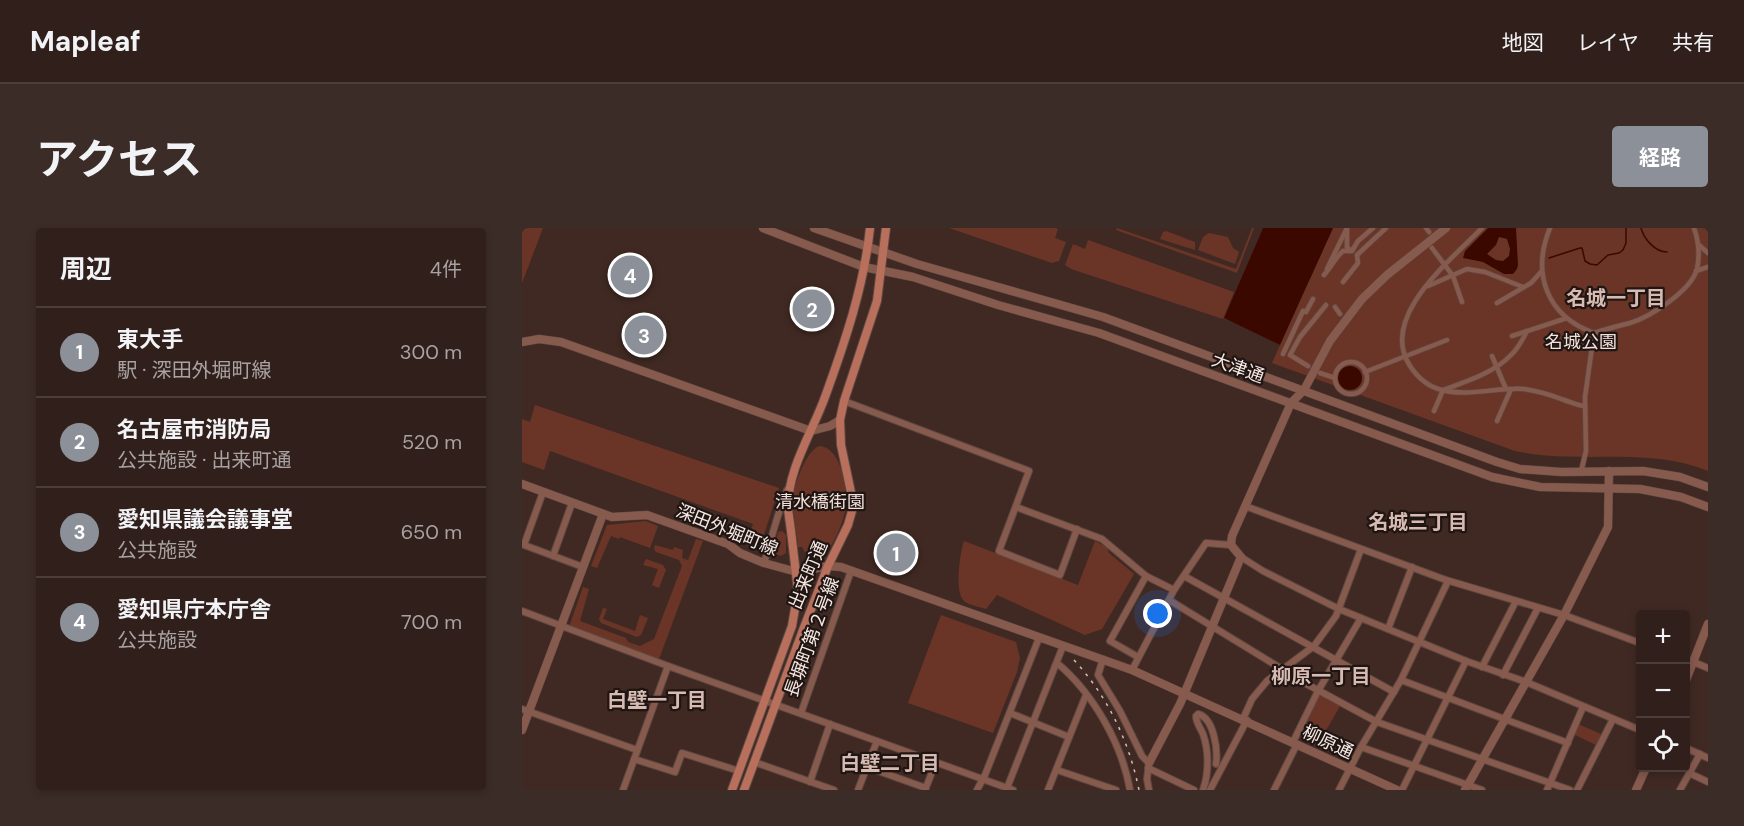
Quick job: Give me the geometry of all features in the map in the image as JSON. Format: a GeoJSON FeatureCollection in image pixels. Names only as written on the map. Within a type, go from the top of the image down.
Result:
{"type":"FeatureCollection","features":[{"type":"Feature","properties":{"kind":"main road","name":"出来町通"},"geometry":{"type":"LineString","coordinates":[[732,790],[792,626],[798,591],[797,572],[791,531],[784,509],[790,483],[825,396],[858,298],[870,228]]}},
{"type":"Feature","properties":{"kind":"main road","name":"出来町通"},"geometry":{"type":"LineString","coordinates":[[744,790],[828,566],[848,525],[852,511],[852,497],[841,445],[840,420],[844,401],[875,309],[886,228]]}},
{"type":"Feature","properties":{"kind":"street","name":"大津通"},"geometry":{"type":"LineString","coordinates":[[763,228],[864,267],[913,277],[998,305],[1099,333],[1492,477],[1540,487],[1640,489],[1661,492],[1708,507]]}},
{"type":"Feature","properties":{"kind":"street","name":"大津通"},"geometry":{"type":"LineString","coordinates":[[814,228],[868,248],[1103,317],[1497,462],[1541,471],[1643,471],[1708,486]]}},
{"type":"Feature","properties":{"kind":"street"},"geometry":{"type":"LineString","coordinates":[[1347,228],[1324,275],[1343,251],[1352,251]]}},
{"type":"Feature","properties":{"kind":"street"},"geometry":{"type":"LineString","coordinates":[[1347,228],[1347,248],[1358,255]]}},
{"type":"Feature","properties":{"kind":"street"},"geometry":{"type":"LineString","coordinates":[[1352,251],[1358,241],[1368,235],[1373,228]]}},
{"type":"Feature","properties":{"kind":"street"},"geometry":{"type":"LineString","coordinates":[[1343,282],[1358,262],[1358,255],[1386,228]]}},
{"type":"Feature","properties":{"kind":"street"},"geometry":{"type":"LineString","coordinates":[[1231,545],[1232,536],[1291,403],[1304,390],[1330,340],[1362,299],[1387,275],[1446,228]]}},
{"type":"Feature","properties":{"kind":"street"},"geometry":{"type":"LineString","coordinates":[[1482,228],[1446,264],[1414,304],[1405,323],[1401,345],[1404,357],[1420,378],[1443,390],[1465,393],[1508,389],[1537,392],[1585,406]]}},
{"type":"Feature","properties":{"kind":"street"},"geometry":{"type":"LineString","coordinates":[[1550,228],[1542,252],[1541,272],[1551,299],[1567,318],[1583,329],[1594,333],[1630,323],[1651,314],[1683,289],[1696,271],[1700,245],[1695,228]]}},
{"type":"Feature","properties":{"kind":"street"},"geometry":{"type":"LineString","coordinates":[[1700,245],[1708,253]]}},
{"type":"Feature","properties":{"kind":"street"},"geometry":{"type":"LineString","coordinates":[[1432,248],[1446,264],[1462,302]]}},
{"type":"Feature","properties":{"kind":"street"},"geometry":{"type":"LineString","coordinates":[[1696,271],[1708,267]]}},
{"type":"Feature","properties":{"kind":"street"},"geometry":{"type":"LineString","coordinates":[[1426,288],[1467,268],[1523,287]]}},
{"type":"Feature","properties":{"kind":"street"},"geometry":{"type":"LineString","coordinates":[[1497,303],[1531,283],[1541,272]]}},
{"type":"Feature","properties":{"kind":"street"},"geometry":{"type":"LineString","coordinates":[[1283,354],[1303,311],[1306,312],[1313,299]]}},
{"type":"Feature","properties":{"kind":"street"},"geometry":{"type":"LineString","coordinates":[[1290,355],[1300,337],[1326,305]]}},
{"type":"Feature","properties":{"kind":"street"},"geometry":{"type":"LineString","coordinates":[[1335,307],[1340,314]]}},
{"type":"Feature","properties":{"kind":"street"},"geometry":{"type":"LineString","coordinates":[[1512,336],[1567,318]]}},
{"type":"Feature","properties":{"kind":"street"},"geometry":{"type":"LineString","coordinates":[[1434,411],[1443,390],[1497,366],[1515,352],[1527,331]]}},
{"type":"Feature","properties":{"kind":"street"},"geometry":{"type":"LineString","coordinates":[[1581,472],[1586,452],[1585,406],[1594,333]]}},
{"type":"Feature","properties":{"kind":"street"},"geometry":{"type":"LineString","coordinates":[[522,342],[538,339],[561,342],[811,431],[830,426],[840,420]]}},
{"type":"Feature","properties":{"kind":"street"},"geometry":{"type":"LineString","coordinates":[[1365,372],[1447,340]]}},
{"type":"Feature","properties":{"kind":"street"},"geometry":{"type":"LineString","coordinates":[[1277,353],[1290,355],[1308,366]]}},
{"type":"Feature","properties":{"kind":"street"},"geometry":{"type":"LineString","coordinates":[[1492,356],[1508,389],[1497,421]]}},
{"type":"Feature","properties":{"kind":"street"},"geometry":{"type":"LineString","coordinates":[[1355,398],[1365,385],[1365,372],[1358,364],[1347,362],[1338,368],[1335,378],[1338,387],[1341,391],[1350,394],[1358,392]]}},
{"type":"Feature","properties":{"kind":"street"},"geometry":{"type":"LineString","coordinates":[[1320,373],[1335,378]]}},
{"type":"Feature","properties":{"kind":"street"},"geometry":{"type":"LineString","coordinates":[[844,401],[1029,471],[999,551],[1060,574],[1077,529]]}},
{"type":"Feature","properties":{"kind":"street"},"geometry":{"type":"LineString","coordinates":[[1466,788],[1564,615],[1608,527],[1609,471]]}},
{"type":"Feature","properties":{"kind":"street","name":"深田外堀町線"},"geometry":{"type":"LineString","coordinates":[[522,484],[612,517],[647,515],[728,544],[740,553],[764,563],[797,572],[828,566],[851,571],[1132,669]]}},
{"type":"Feature","properties":{"kind":"street"},"geometry":{"type":"LineString","coordinates":[[543,492],[524,545],[584,567]]}},
{"type":"Feature","properties":{"kind":"street"},"geometry":{"type":"LineString","coordinates":[[553,556],[572,503]]}},
{"type":"Feature","properties":{"kind":"street"},"geometry":{"type":"LineString","coordinates":[[1245,506],[1448,580],[1564,615],[1636,641]]}},
{"type":"Feature","properties":{"kind":"street"},"geometry":{"type":"LineString","coordinates":[[1016,507],[1102,539],[1146,576],[1174,590]]}},
{"type":"Feature","properties":{"kind":"street"},"geometry":{"type":"LineString","coordinates":[[764,563],[776,522],[784,509]]}},
{"type":"Feature","properties":{"kind":"street"},"geometry":{"type":"LineString","coordinates":[[522,730],[525,710],[561,626],[603,514]]}},
{"type":"Feature","properties":{"kind":"street"},"geometry":{"type":"LineString","coordinates":[[1132,669],[1174,590],[1206,543],[1231,545],[1241,557],[1263,571],[1339,609],[1466,662],[1526,682],[1636,728]]}},
{"type":"Feature","properties":{"kind":"street"},"geometry":{"type":"LineString","coordinates":[[1210,790],[1220,765],[1245,720],[1252,699],[1267,681],[1314,646],[1339,609],[1361,549]]}},
{"type":"Feature","properties":{"kind":"street"},"geometry":{"type":"LineString","coordinates":[[1149,790],[1147,779],[1149,766],[1184,693],[1241,557]]}},
{"type":"Feature","properties":{"kind":"street"},"geometry":{"type":"LineString","coordinates":[[1388,629],[1412,567]]}},
{"type":"Feature","properties":{"kind":"street","name":"長塀町第２号線"},"geometry":{"type":"LineString","coordinates":[[801,713],[851,571]]}},
{"type":"Feature","properties":{"kind":"street"},"geometry":{"type":"LineString","coordinates":[[1138,657],[1110,641],[1146,576]]}},
{"type":"Feature","properties":{"kind":"street"},"geometry":{"type":"LineString","coordinates":[[1184,576],[1394,692]]}},
{"type":"Feature","properties":{"kind":"street"},"geometry":{"type":"LineString","coordinates":[[1339,790],[1361,747],[1401,680],[1448,580]]}},
{"type":"Feature","properties":{"kind":"street"},"geometry":{"type":"LineString","coordinates":[[1169,600],[1288,674],[1377,722],[1549,787],[1570,790]]}},
{"type":"Feature","properties":{"kind":"street"},"geometry":{"type":"LineString","coordinates":[[1482,667],[1516,601]]}},
{"type":"Feature","properties":{"kind":"street"},"geometry":{"type":"LineString","coordinates":[[1503,675],[1539,608]]}},
{"type":"Feature","properties":{"kind":"street"},"geometry":{"type":"LineString","coordinates":[[522,611],[1010,789],[1063,646]]}},
{"type":"Feature","properties":{"kind":"street"},"geometry":{"type":"LineString","coordinates":[[1274,790],[1318,691],[1360,618]]}},
{"type":"Feature","properties":{"kind":"street"},"geometry":{"type":"LineString","coordinates":[[1708,624],[1690,661],[1708,668]]}},
{"type":"Feature","properties":{"kind":"street"},"geometry":{"type":"LineString","coordinates":[[977,790],[1039,638]]}},
{"type":"Feature","properties":{"kind":"street"},"geometry":{"type":"LineString","coordinates":[[1103,659],[1098,675],[1120,711],[1142,756],[1149,766],[1194,790]]}},
{"type":"Feature","properties":{"kind":"street"},"geometry":{"type":"LineString","coordinates":[[1402,790],[1466,662]]}},
{"type":"Feature","properties":{"kind":"street"},"geometry":{"type":"LineString","coordinates":[[1057,663],[1086,695],[1104,722],[1114,742],[1130,790]]}},
{"type":"Feature","properties":{"kind":"street"},"geometry":{"type":"LineString","coordinates":[[623,790],[668,666]]}},
{"type":"Feature","properties":{"kind":"street","name":"柳原通"},"geometry":{"type":"LineString","coordinates":[[1132,669],[1397,790]]}},
{"type":"Feature","properties":{"kind":"street"},"geometry":{"type":"LineString","coordinates":[[1401,680],[1568,743]]}},
{"type":"Feature","properties":{"kind":"street"},"geometry":{"type":"LineString","coordinates":[[1048,790],[1086,695]]}},
{"type":"Feature","properties":{"kind":"street"},"geometry":{"type":"LineString","coordinates":[[1203,715],[1212,705]]}},
{"type":"Feature","properties":{"kind":"street"},"geometry":{"type":"LineString","coordinates":[[1549,787],[1584,707]]}},
{"type":"Feature","properties":{"kind":"street"},"geometry":{"type":"LineString","coordinates":[[525,710],[637,750]]}},
{"type":"Feature","properties":{"kind":"street"},"geometry":{"type":"LineString","coordinates":[[1010,713],[1069,737]]}},
{"type":"Feature","properties":{"kind":"street"},"geometry":{"type":"LineString","coordinates":[[1203,715],[1212,731],[1220,765]]}},
{"type":"Feature","properties":{"kind":"street"},"geometry":{"type":"LineString","coordinates":[[1203,715],[1196,716],[1205,744],[1208,765],[1203,790]]}},
{"type":"Feature","properties":{"kind":"street"},"geometry":{"type":"LineString","coordinates":[[1577,790],[1613,719]]}},
{"type":"Feature","properties":{"kind":"street"},"geometry":{"type":"LineString","coordinates":[[810,782],[830,724]]}},
{"type":"Feature","properties":{"kind":"street"},"geometry":{"type":"LineString","coordinates":[[858,790],[878,741]]}},
{"type":"Feature","properties":{"kind":"street"},"geometry":{"type":"LineString","coordinates":[[1361,747],[1466,788],[1482,790]]}},
{"type":"Feature","properties":{"kind":"street"},"geometry":{"type":"LineString","coordinates":[[1690,750],[1708,758]]}},
{"type":"Feature","properties":{"kind":"street"},"geometry":{"type":"LineString","coordinates":[[634,759],[675,772],[682,753],[739,771]]}},
{"type":"Feature","properties":{"kind":"street"},"geometry":{"type":"LineString","coordinates":[[1680,790],[1700,754]]}},
{"type":"Feature","properties":{"kind":"street"},"geometry":{"type":"LineString","coordinates":[[754,762],[834,790]]}},
{"type":"Feature","properties":{"kind":"street"},"geometry":{"type":"LineString","coordinates":[[867,767],[925,789],[936,762]]}},
{"type":"Feature","properties":{"kind":"street"},"geometry":{"type":"LineString","coordinates":[[1208,765],[1220,765]]}},
{"type":"Feature","properties":{"kind":"street"},"geometry":{"type":"LineString","coordinates":[[1057,770],[1116,790]]}},
{"type":"Feature","properties":{"kind":"street"},"geometry":{"type":"LineString","coordinates":[[1636,790],[1644,772]]}},
{"type":"Feature","properties":{"kind":"street"},"geometry":{"type":"LineString","coordinates":[[1689,773],[1708,782]]}},
{"type":"Feature","properties":{"kind":"green space"},"geometry":{"type":"Polygon","coordinates":[[[522,228],[543,228],[522,283],[522,228]]]}},
{"type":"Feature","properties":{"kind":"green space"},"geometry":{"type":"Polygon","coordinates":[[[949,228],[1055,228],[1058,229],[1055,238],[1066,242],[1059,261],[1052,263],[949,228]]]}},
{"type":"Feature","properties":{"kind":"green space"},"geometry":{"type":"Polygon","coordinates":[[[1117,228],[1236,269],[1252,228],[1254,228],[1237,273],[1116,230],[1117,228]]]}},
{"type":"Feature","properties":{"kind":"green space","name":"名城公園"},"geometry":{"type":"Polygon","coordinates":[[[1263,228],[1309,281],[1333,228],[1708,228],[1708,471],[1661,459],[1563,457],[1515,451],[1272,363],[1280,345],[1224,318],[1263,228]]]}},
{"type":"Feature","properties":{"kind":"green space"},"geometry":{"type":"Polygon","coordinates":[[[1166,231],[1195,242],[1195,250],[1160,239],[1166,231]]]}},
{"type":"Feature","properties":{"kind":"green space"},"geometry":{"type":"Polygon","coordinates":[[[1209,233],[1228,237],[1233,248],[1239,252],[1235,264],[1198,250],[1203,237],[1209,233]]]}},
{"type":"Feature","properties":{"kind":"green space"},"geometry":{"type":"Polygon","coordinates":[[[1088,240],[1234,292],[1223,319],[1071,269],[1065,265],[1073,244],[1085,249],[1088,240]]]}},
{"type":"Feature","properties":{"kind":"green space"},"geometry":{"type":"Polygon","coordinates":[[[535,405],[779,488],[759,550],[746,545],[753,524],[550,451],[544,470],[522,462],[522,419],[530,422],[535,405]]]}},
{"type":"Feature","properties":{"kind":"green space","name":"清水橋街園"},"geometry":{"type":"Polygon","coordinates":[[[819,446],[827,448],[837,460],[844,478],[846,504],[832,545],[814,558],[807,556],[802,547],[798,547],[793,500],[801,470],[809,455],[819,446]]]}},
{"type":"Feature","properties":{"kind":"green space"},"geometry":{"type":"Polygon","coordinates":[[[646,521],[658,526],[650,548],[611,536],[597,568],[591,566],[607,525],[646,521]]]}},
{"type":"Feature","properties":{"kind":"green space"},"geometry":{"type":"Polygon","coordinates":[[[782,531],[786,535],[786,553],[781,556],[775,554],[774,549],[778,532],[782,531]]]}},
{"type":"Feature","properties":{"kind":"green space"},"geometry":{"type":"Polygon","coordinates":[[[696,539],[703,541],[659,659],[571,627],[570,624],[583,587],[589,589],[580,621],[626,638],[628,642],[640,646],[654,639],[682,566],[679,560],[656,552],[655,545],[683,550],[682,558],[688,560],[696,539]]]}},
{"type":"Feature","properties":{"kind":"green space"},"geometry":{"type":"Polygon","coordinates":[[[964,541],[1078,585],[1095,541],[1107,547],[1109,553],[1134,574],[1102,629],[1085,635],[997,595],[986,609],[964,601],[959,590],[959,581],[964,541]]]}},
{"type":"Feature","properties":{"kind":"green space"},"geometry":{"type":"Polygon","coordinates":[[[646,559],[663,565],[666,570],[659,588],[652,585],[658,569],[643,565],[646,559]]]}},
{"type":"Feature","properties":{"kind":"green space"},"geometry":{"type":"Polygon","coordinates":[[[603,608],[607,609],[603,619],[635,631],[640,615],[648,618],[641,635],[637,637],[601,623],[599,619],[603,608]]]}},
{"type":"Feature","properties":{"kind":"green space"},"geometry":{"type":"Polygon","coordinates":[[[941,615],[1016,642],[1020,658],[1017,672],[993,733],[908,703],[941,615]]]}},
{"type":"Feature","properties":{"kind":"green space"},"geometry":{"type":"Polygon","coordinates":[[[1319,695],[1340,706],[1317,746],[1303,740],[1313,724],[1308,721],[1319,695]]]}},
{"type":"Feature","properties":{"kind":"green space"},"geometry":{"type":"Polygon","coordinates":[[[1578,724],[1601,734],[1596,745],[1573,734],[1578,724]]]}},
{"type":"Feature","properties":{"kind":"shaded area"},"geometry":{"type":"Polygon","coordinates":[[[1263,228],[1333,228],[1280,345],[1224,318],[1263,228]]]}},
{"type":"Feature","properties":{"kind":"shaded area"},"geometry":{"type":"Polygon","coordinates":[[[1488,228],[1516,228],[1518,265],[1513,274],[1504,274],[1483,262],[1463,258],[1465,251],[1488,228]],[[1499,237],[1496,245],[1487,254],[1496,260],[1503,261],[1509,256],[1510,249],[1507,239],[1499,237]]]}},
{"type":"Feature","properties":{"kind":"shaded area"},"geometry":{"type":"Polygon","coordinates":[[[1350,366],[1355,367],[1361,373],[1361,383],[1355,389],[1350,390],[1345,389],[1339,383],[1338,378],[1339,373],[1345,367],[1350,366]]]}},
{"type":"Feature","properties":{"kind":"waterway"},"geometry":{"type":"LineString","coordinates":[[1549,258],[1582,248],[1585,261],[1597,265],[1608,255],[1623,250],[1626,243],[1626,228]]}},
{"type":"Feature","properties":{"kind":"waterway"},"geometry":{"type":"LineString","coordinates":[[1641,228],[1651,244],[1658,250],[1667,252]]}},
{"type":"Feature","properties":{"kind":"railway"},"geometry":{"type":"LineString","coordinates":[[1074,660],[1097,689],[1116,720],[1135,772],[1139,790]]}},
{"type":"Feature","properties":{"kind":"place","name":"愛知県庁本庁舎"},"geometry":{"type":"Point","coordinates":[630,275]}},
{"type":"Feature","properties":{"kind":"place","name":"名古屋市消防局"},"geometry":{"type":"Point","coordinates":[812,309]}},
{"type":"Feature","properties":{"kind":"place","name":"愛知県議会議事堂"},"geometry":{"type":"Point","coordinates":[644,335]}},
{"type":"Feature","properties":{"kind":"place","name":"東大手"},"geometry":{"type":"Point","coordinates":[896,553]}},
{"type":"Feature","properties":{"kind":"district","name":"名城一丁目"},"geometry":{"type":"Point","coordinates":[1616,298]}},
{"type":"Feature","properties":{"kind":"district","name":"名城三丁目"},"geometry":{"type":"Point","coordinates":[1418,522]}},
{"type":"Feature","properties":{"kind":"district","name":"柳原一丁目"},"geometry":{"type":"Point","coordinates":[1321,676]}},
{"type":"Feature","properties":{"kind":"district","name":"白壁一丁目"},"geometry":{"type":"Point","coordinates":[657,700]}},
{"type":"Feature","properties":{"kind":"district","name":"白壁二丁目"},"geometry":{"type":"Point","coordinates":[890,763]}}]}
